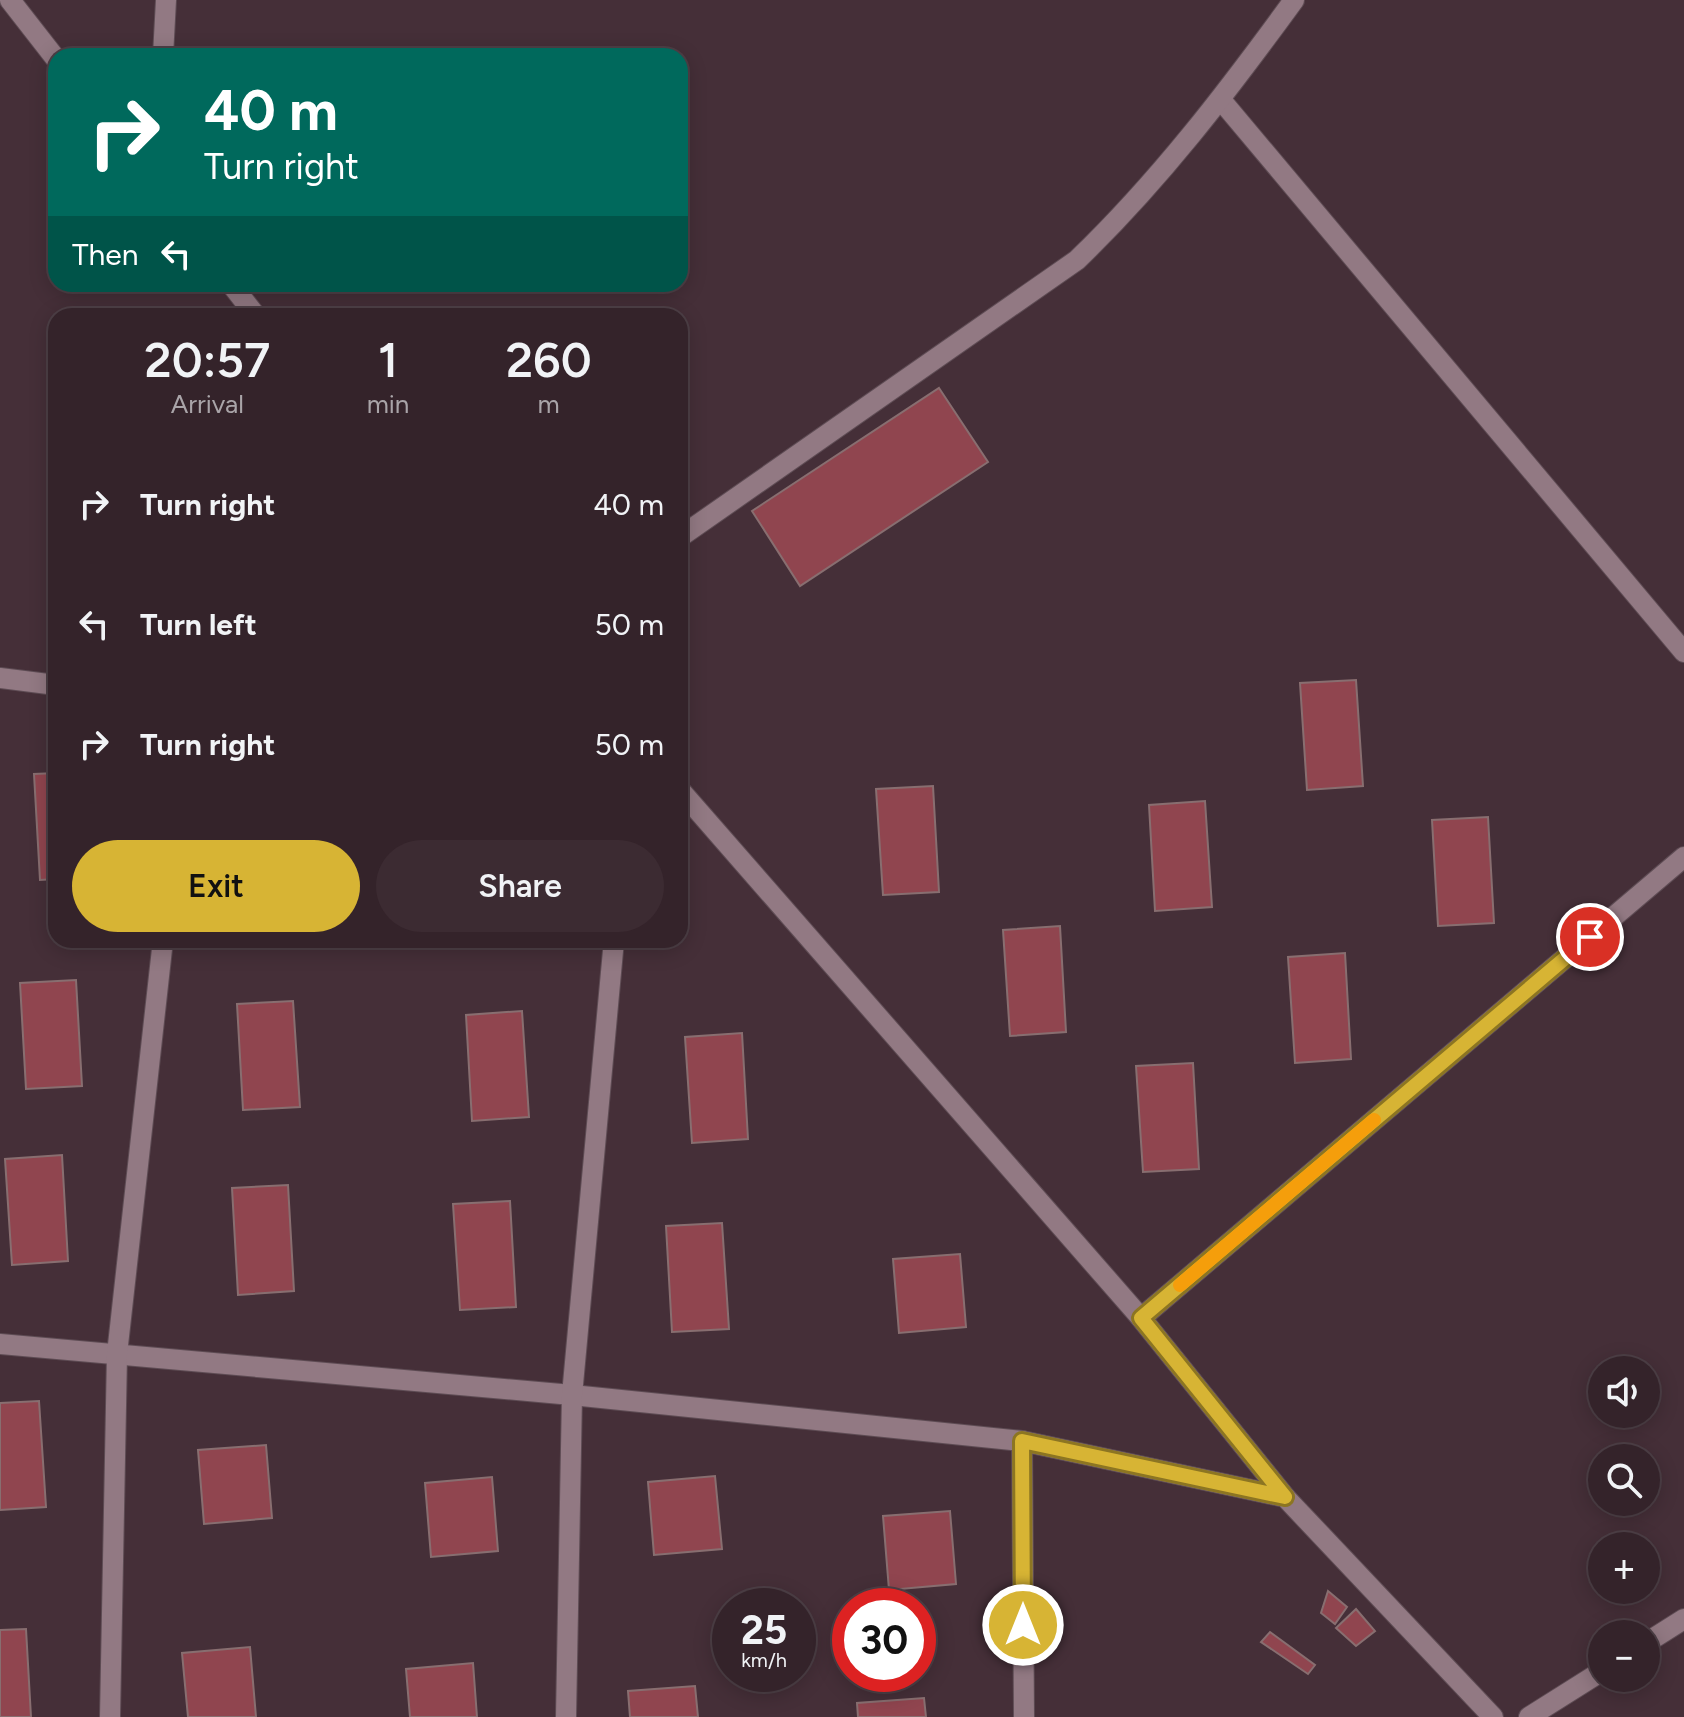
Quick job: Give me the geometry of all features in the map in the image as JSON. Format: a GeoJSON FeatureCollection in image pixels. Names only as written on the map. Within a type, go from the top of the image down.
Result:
{"type":"FeatureCollection","features":[{"type":"Feature","properties":{"kind":"street"},"geometry":{"type":"LineString","coordinates":[[10,0],[48,49]]}},
{"type":"Feature","properties":{"kind":"street"},"geometry":{"type":"LineString","coordinates":[[163,48],[166,0]]}},
{"type":"Feature","properties":{"kind":"street"},"geometry":{"type":"LineString","coordinates":[[688,531],[1077,260],[1126,213],[1221,100],[1294,0]]}},
{"type":"Feature","properties":{"kind":"street"},"geometry":{"type":"LineString","coordinates":[[1221,100],[1684,652]]}},
{"type":"Feature","properties":{"kind":"street"},"geometry":{"type":"LineString","coordinates":[[237,292],[250,308]]}},
{"type":"Feature","properties":{"kind":"street"},"geometry":{"type":"LineString","coordinates":[[0,678],[48,684]]}},
{"type":"Feature","properties":{"kind":"street"},"geometry":{"type":"LineString","coordinates":[[688,799],[1141,1318],[1285,1497],[1493,1717]]}},
{"type":"Feature","properties":{"kind":"street"},"geometry":{"type":"LineString","coordinates":[[1141,1318],[1684,857]]}},
{"type":"Feature","properties":{"kind":"street"},"geometry":{"type":"LineString","coordinates":[[110,1717],[117,1354],[162,948]]}},
{"type":"Feature","properties":{"kind":"street"},"geometry":{"type":"LineString","coordinates":[[566,1717],[572,1395],[613,948]]}},
{"type":"Feature","properties":{"kind":"street"},"geometry":{"type":"LineString","coordinates":[[0,1344],[572,1395],[1022,1441],[1285,1497]]}},
{"type":"Feature","properties":{"kind":"street"},"geometry":{"type":"LineString","coordinates":[[1022,1441],[1024,1717]]}},
{"type":"Feature","properties":{"kind":"street"},"geometry":{"type":"LineString","coordinates":[[1660,1634],[1684,1619]]}},
{"type":"Feature","properties":{"kind":"street"},"geometry":{"type":"LineString","coordinates":[[1529,1717],[1588,1680]]}},
{"type":"Feature","properties":{"kind":"building"},"geometry":{"type":"Polygon","coordinates":[[[939,388],[988,462],[800,586],[752,511],[939,388]]]}},
{"type":"Feature","properties":{"kind":"building"},"geometry":{"type":"Polygon","coordinates":[[[1356,680],[1363,786],[1307,790],[1300,683],[1356,680]]]}},
{"type":"Feature","properties":{"kind":"building"},"geometry":{"type":"Polygon","coordinates":[[[48,773],[48,880],[40,880],[34,774],[48,773]]]}},
{"type":"Feature","properties":{"kind":"building"},"geometry":{"type":"Polygon","coordinates":[[[933,786],[939,892],[883,895],[876,789],[933,786]]]}},
{"type":"Feature","properties":{"kind":"building"},"geometry":{"type":"Polygon","coordinates":[[[1205,801],[1212,907],[1155,911],[1149,805],[1205,801]]]}},
{"type":"Feature","properties":{"kind":"building"},"geometry":{"type":"Polygon","coordinates":[[[1488,817],[1494,923],[1438,926],[1432,820],[1488,817]]]}},
{"type":"Feature","properties":{"kind":"building"},"geometry":{"type":"Polygon","coordinates":[[[1060,926],[1066,1032],[1010,1036],[1003,930],[1060,926]]]}},
{"type":"Feature","properties":{"kind":"building"},"geometry":{"type":"Polygon","coordinates":[[[1345,953],[1351,1059],[1295,1063],[1288,957],[1345,953]]]}},
{"type":"Feature","properties":{"kind":"building"},"geometry":{"type":"Polygon","coordinates":[[[76,980],[82,1086],[26,1089],[20,983],[76,980]]]}},
{"type":"Feature","properties":{"kind":"building"},"geometry":{"type":"Polygon","coordinates":[[[293,1001],[300,1107],[243,1110],[237,1004],[293,1001]]]}},
{"type":"Feature","properties":{"kind":"building"},"geometry":{"type":"Polygon","coordinates":[[[522,1011],[529,1117],[472,1121],[466,1015],[522,1011]]]}},
{"type":"Feature","properties":{"kind":"building"},"geometry":{"type":"Polygon","coordinates":[[[742,1033],[748,1139],[692,1143],[685,1037],[742,1033]]]}},
{"type":"Feature","properties":{"kind":"building"},"geometry":{"type":"Polygon","coordinates":[[[1193,1063],[1199,1169],[1143,1172],[1136,1066],[1193,1063]]]}},
{"type":"Feature","properties":{"kind":"building"},"geometry":{"type":"Polygon","coordinates":[[[62,1155],[68,1261],[12,1265],[5,1159],[62,1155]]]}},
{"type":"Feature","properties":{"kind":"building"},"geometry":{"type":"Polygon","coordinates":[[[288,1185],[294,1291],[238,1295],[232,1188],[288,1185]]]}},
{"type":"Feature","properties":{"kind":"building"},"geometry":{"type":"Polygon","coordinates":[[[510,1201],[516,1307],[460,1310],[453,1204],[510,1201]]]}},
{"type":"Feature","properties":{"kind":"building"},"geometry":{"type":"Polygon","coordinates":[[[722,1223],[729,1329],[672,1332],[666,1226],[722,1223]]]}},
{"type":"Feature","properties":{"kind":"building"},"geometry":{"type":"Polygon","coordinates":[[[960,1254],[966,1327],[899,1333],[893,1259],[960,1254]]]}},
{"type":"Feature","properties":{"kind":"building"},"geometry":{"type":"Polygon","coordinates":[[[39,1401],[46,1507],[0,1510],[0,1403],[39,1401]]]}},
{"type":"Feature","properties":{"kind":"building"},"geometry":{"type":"Polygon","coordinates":[[[266,1445],[272,1518],[204,1524],[198,1450],[266,1445]]]}},
{"type":"Feature","properties":{"kind":"building"},"geometry":{"type":"Polygon","coordinates":[[[715,1476],[722,1549],[654,1555],[648,1482],[715,1476]]]}},
{"type":"Feature","properties":{"kind":"building"},"geometry":{"type":"Polygon","coordinates":[[[492,1477],[498,1551],[431,1557],[425,1483],[492,1477]]]}},
{"type":"Feature","properties":{"kind":"building"},"geometry":{"type":"Polygon","coordinates":[[[950,1511],[956,1584],[889,1588],[883,1516],[950,1511]]]}},
{"type":"Feature","properties":{"kind":"building"},"geometry":{"type":"Polygon","coordinates":[[[1328,1591],[1347,1607],[1335,1624],[1321,1613],[1328,1591]]]}},
{"type":"Feature","properties":{"kind":"building"},"geometry":{"type":"Polygon","coordinates":[[[1356,1609],[1375,1631],[1356,1646],[1336,1628],[1356,1609]]]}},
{"type":"Feature","properties":{"kind":"building"},"geometry":{"type":"Polygon","coordinates":[[[26,1629],[31,1717],[0,1717],[0,1630],[26,1629]]]}},
{"type":"Feature","properties":{"kind":"building"},"geometry":{"type":"Polygon","coordinates":[[[1270,1632],[1315,1665],[1308,1674],[1261,1642],[1270,1632]]]}},
{"type":"Feature","properties":{"kind":"building"},"geometry":{"type":"Polygon","coordinates":[[[250,1647],[256,1717],[188,1717],[182,1653],[250,1647]]]}},
{"type":"Feature","properties":{"kind":"building"},"geometry":{"type":"Polygon","coordinates":[[[473,1663],[477,1717],[410,1717],[406,1669],[473,1663]]]}},
{"type":"Feature","properties":{"kind":"building"},"geometry":{"type":"Polygon","coordinates":[[[695,1686],[698,1717],[630,1717],[628,1691],[695,1686]]]}},
{"type":"Feature","properties":{"kind":"building"},"geometry":{"type":"Polygon","coordinates":[[[924,1698],[926,1717],[858,1717],[857,1703],[924,1698]]]}},
{"type":"Feature","properties":{"kind":"slow traffic"},"geometry":{"type":"LineString","coordinates":[[1180,1285],[1374,1120]]}},
{"type":"Feature","properties":{"kind":"route"},"geometry":{"type":"LineString","coordinates":[[1023,1625],[1022,1441],[1285,1497],[1141,1318],[1590,937]]}}]}
